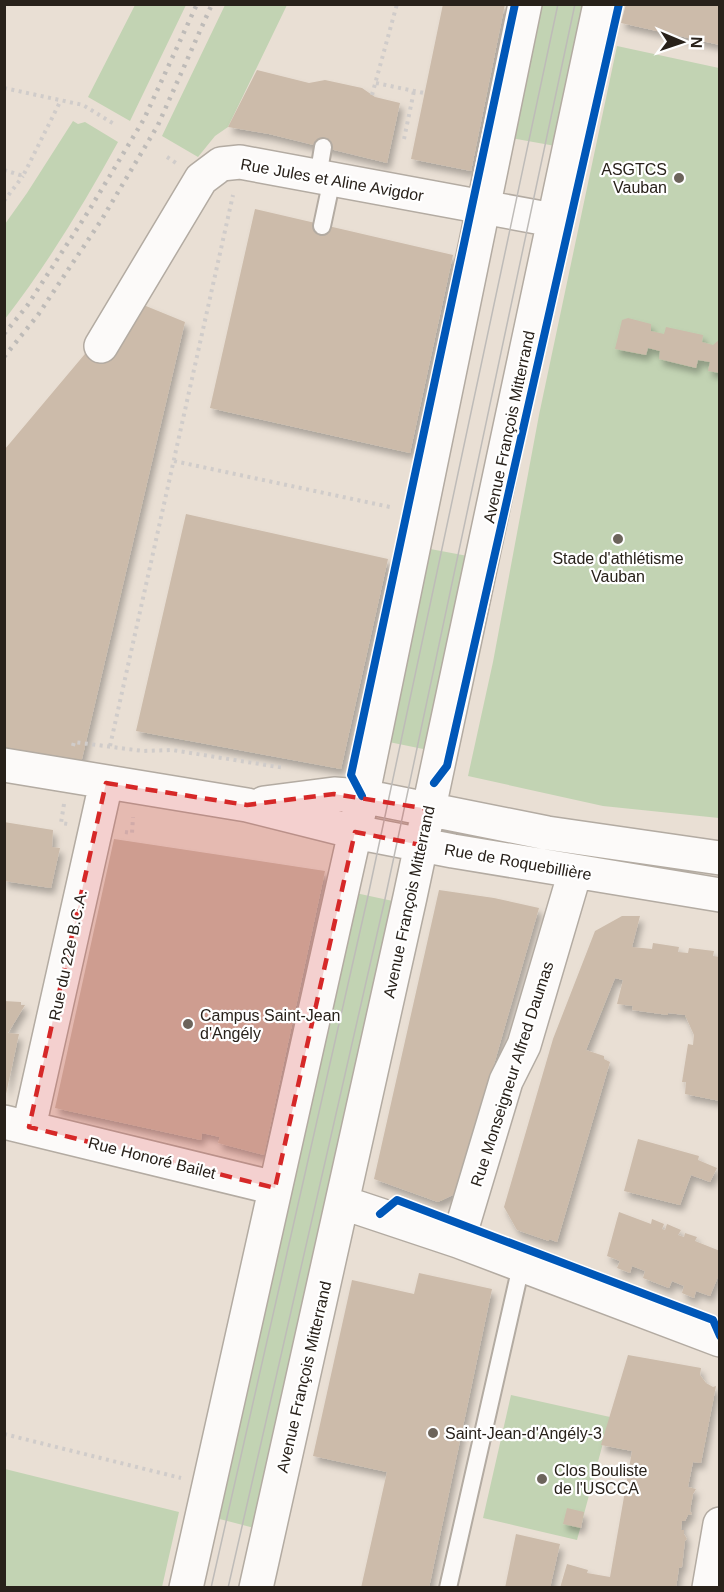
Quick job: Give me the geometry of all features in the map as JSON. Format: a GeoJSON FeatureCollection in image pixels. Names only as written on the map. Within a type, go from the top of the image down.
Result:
{"type":"FeatureCollection","features":[{"type":"Feature","properties":{"kind":"street"},"geometry":{"type":"LineString","coordinates":[[186,1587],[355,832],[525,4]]}},
{"type":"Feature","properties":{"kind":"street","name":"Avenue François Mitterrand"},"geometry":{"type":"LineString","coordinates":[[256,1587],[344,1203],[600,4]]}},
{"type":"Feature","properties":{"kind":"street","name":"Rue Jules et Aline Avigdor"},"geometry":{"type":"LineString","coordinates":[[101,346],[201,179],[221,164],[240,162],[324,168],[483,208],[553,220]]}},
{"type":"Feature","properties":{"kind":"street","name":"Rue de Roquebillière"},"geometry":{"type":"LineString","coordinates":[[4,765],[247,806],[421,845],[720,895]]}},
{"type":"Feature","properties":{"kind":"street","name":"Rue du 22e B.C.A."},"geometry":{"type":"LineString","coordinates":[[17,1124],[106,783]]}},
{"type":"Feature","properties":{"kind":"street","name":"Rue de Roquebillière"},"geometry":{"type":"LineString","coordinates":[[247,806],[334,794],[362,796],[559,835],[720,858]]}},
{"type":"Feature","properties":{"kind":"street","name":"Rue Monseigneur Alfred Daumas"},"geometry":{"type":"LineString","coordinates":[[458,1241],[506,1081],[525,1045],[575,872]]}},
{"type":"Feature","properties":{"kind":"street","name":"Rue Honoré Bailet"},"geometry":{"type":"LineString","coordinates":[[17,1124],[275,1188]]}},
{"type":"Feature","properties":{"kind":"street"},"geometry":{"type":"LineString","coordinates":[[344,1203],[458,1241],[720,1340]]}},
{"type":"Feature","properties":{"kind":"street"},"geometry":{"type":"LineString","coordinates":[[709,1587],[720,1524]]}},
{"type":"Feature","properties":{"kind":"lane"},"geometry":{"type":"LineString","coordinates":[[322,226],[324,168]]}},
{"type":"Feature","properties":{"kind":"lane"},"geometry":{"type":"LineString","coordinates":[[448,1587],[521,1266]]}},
{"type":"Feature","properties":{"kind":"path"},"geometry":{"type":"LineString","coordinates":[[372,95],[397,4]]}},
{"type":"Feature","properties":{"kind":"path"},"geometry":{"type":"LineString","coordinates":[[376,82],[424,93]]}},
{"type":"Feature","properties":{"kind":"path"},"geometry":{"type":"LineString","coordinates":[[4,88],[82,105],[114,124]]}},
{"type":"Feature","properties":{"kind":"path"},"geometry":{"type":"LineString","coordinates":[[404,139],[414,91]]}},
{"type":"Feature","properties":{"kind":"path"},"geometry":{"type":"LineString","coordinates":[[4,201],[23,176],[61,100]]}},
{"type":"Feature","properties":{"kind":"path"},"geometry":{"type":"LineString","coordinates":[[110,746],[240,162]]}},
{"type":"Feature","properties":{"kind":"path"},"geometry":{"type":"LineString","coordinates":[[4,170],[23,176]]}},
{"type":"Feature","properties":{"kind":"path"},"geometry":{"type":"LineString","coordinates":[[174,461],[398,508]]}},
{"type":"Feature","properties":{"kind":"path"},"geometry":{"type":"LineString","coordinates":[[74,742],[143,751],[172,750],[296,770]]}},
{"type":"Feature","properties":{"kind":"path"},"geometry":{"type":"LineString","coordinates":[[4,1434],[209,1486]]}},
{"type":"Feature","properties":{"kind":"highlighted area"},"geometry":{"type":"Polygon","coordinates":[[[106,783],[247,805],[334,794],[429,809],[421,845],[355,832],[275,1188],[29,1127],[106,783]]]}},
{"type":"Feature","properties":{"kind":"green space"},"geometry":{"type":"Polygon","coordinates":[[[135,5],[186,5],[130,121],[88,97],[135,5]]]}},
{"type":"Feature","properties":{"kind":"green space"},"geometry":{"type":"Polygon","coordinates":[[[225,5],[287,5],[228,127],[215,136],[198,157],[162,136],[225,5]]]}},
{"type":"Feature","properties":{"kind":"green space"},"geometry":{"type":"Polygon","coordinates":[[[539,5],[591,5],[561,147],[511,138],[539,5]]]}},
{"type":"Feature","properties":{"kind":"green space","name":"Stade d'athlétisme Vauban"},"geometry":{"type":"Polygon","coordinates":[[[617,46],[719,68],[719,818],[603,806],[468,776],[493,662],[539,415],[617,46]]]}},
{"type":"Feature","properties":{"kind":"green space"},"geometry":{"type":"Polygon","coordinates":[[[73,121],[78,124],[85,122],[118,142],[65,233],[5,319],[5,224],[73,121]]]}},
{"type":"Feature","properties":{"kind":"green space"},"geometry":{"type":"Polygon","coordinates":[[[425,548],[473,557],[433,751],[384,741],[425,548]]]}},
{"type":"Feature","properties":{"kind":"green space"},"geometry":{"type":"Polygon","coordinates":[[[351,892],[402,903],[262,1530],[212,1517],[351,892]]]}},
{"type":"Feature","properties":{"kind":"green space","name":"Clos Bouliste de l'USCCA"},"geometry":{"type":"Polygon","coordinates":[[[511,1395],[610,1417],[577,1540],[483,1518],[511,1395]]]}},
{"type":"Feature","properties":{"kind":"green space"},"geometry":{"type":"Polygon","coordinates":[[[5,1469],[179,1512],[162,1587],[5,1587],[5,1469]]]}},
{"type":"Feature","properties":{"kind":"building"},"geometry":{"type":"Polygon","coordinates":[[[443,4],[505,4],[471,171],[411,159],[443,4]]]}},
{"type":"Feature","properties":{"kind":"building"},"geometry":{"type":"Polygon","coordinates":[[[626,4],[720,4],[720,45],[621,23],[626,4]]]}},
{"type":"Feature","properties":{"kind":"building"},"geometry":{"type":"Polygon","coordinates":[[[257,70],[309,83],[325,80],[362,88],[375,97],[400,103],[387,163],[269,134],[228,127],[257,70]]]}},
{"type":"Feature","properties":{"kind":"building"},"geometry":{"type":"Polygon","coordinates":[[[255,209],[453,255],[410,453],[210,408],[255,209]]]}},
{"type":"Feature","properties":{"kind":"building"},"geometry":{"type":"Polygon","coordinates":[[[141,304],[185,322],[81,763],[5,748],[5,449],[95,342],[141,304]]]}},
{"type":"Feature","properties":{"kind":"building"},"geometry":{"type":"Polygon","coordinates":[[[628,318],[651,324],[651,331],[664,334],[666,327],[703,335],[702,342],[713,345],[720,339],[720,373],[708,371],[710,362],[698,360],[696,368],[659,359],[660,351],[648,348],[646,355],[615,349],[622,320],[628,318]]]}},
{"type":"Feature","properties":{"kind":"building"},"geometry":{"type":"Polygon","coordinates":[[[186,514],[388,559],[341,769],[136,731],[186,514]]]}},
{"type":"Feature","properties":{"kind":"building"},"geometry":{"type":"Polygon","coordinates":[[[4,822],[53,830],[52,847],[60,848],[51,888],[4,881],[4,822]]]}},
{"type":"Feature","properties":{"kind":"building","name":"Campus Saint-Jean d'Angély"},"geometry":{"type":"Polygon","coordinates":[[[114,839],[325,871],[264,1155],[218,1143],[220,1137],[202,1133],[201,1140],[55,1108],[114,839]]]}},
{"type":"Feature","properties":{"kind":"building"},"geometry":{"type":"Polygon","coordinates":[[[439,890],[494,898],[539,908],[457,1193],[438,1202],[374,1179],[439,890]]]}},
{"type":"Feature","properties":{"kind":"building"},"geometry":{"type":"Polygon","coordinates":[[[622,916],[640,916],[632,947],[652,949],[653,943],[679,947],[678,952],[688,953],[689,948],[714,951],[713,956],[720,957],[720,1101],[685,1094],[686,1082],[682,1082],[688,1044],[693,1045],[694,1035],[685,1015],[632,1010],[633,1006],[617,1004],[623,980],[615,978],[586,1050],[604,1056],[604,1059],[610,1062],[557,1242],[549,1239],[549,1241],[517,1230],[504,1207],[553,1039],[595,931],[622,916]]]}},
{"type":"Feature","properties":{"kind":"building"},"geometry":{"type":"Polygon","coordinates":[[[4,1001],[21,1002],[21,1005],[25,1005],[8,1033],[19,1034],[6,1094],[4,1001]]]}},
{"type":"Feature","properties":{"kind":"building"},"geometry":{"type":"Polygon","coordinates":[[[638,1139],[699,1156],[698,1160],[717,1168],[710,1182],[691,1175],[680,1205],[624,1191],[638,1139]]]}},
{"type":"Feature","properties":{"kind":"building"},"geometry":{"type":"Polygon","coordinates":[[[619,1212],[651,1224],[652,1219],[664,1224],[662,1229],[665,1230],[667,1224],[681,1230],[678,1235],[684,1237],[685,1233],[697,1237],[695,1241],[720,1251],[720,1272],[710,1296],[696,1291],[694,1298],[682,1293],[684,1286],[672,1281],[669,1288],[643,1278],[645,1271],[632,1266],[630,1273],[617,1268],[620,1261],[607,1256],[619,1212]]]}},
{"type":"Feature","properties":{"kind":"building","name":"Saint-Jean-d'Angély-3"},"geometry":{"type":"Polygon","coordinates":[[[419,1273],[492,1289],[429,1588],[361,1588],[387,1472],[313,1456],[352,1280],[414,1294],[419,1273]]]}},
{"type":"Feature","properties":{"kind":"building"},"geometry":{"type":"Polygon","coordinates":[[[628,1355],[701,1368],[700,1375],[706,1383],[713,1387],[716,1386],[701,1463],[693,1462],[688,1487],[696,1489],[690,1511],[692,1514],[682,1521],[681,1530],[684,1530],[687,1539],[676,1588],[560,1588],[567,1564],[588,1570],[587,1573],[610,1577],[632,1451],[601,1445],[628,1355]]]}},
{"type":"Feature","properties":{"kind":"building"},"geometry":{"type":"Polygon","coordinates":[[[567,1508],[584,1512],[581,1528],[563,1524],[567,1508]]]}},
{"type":"Feature","properties":{"kind":"building"},"geometry":{"type":"Polygon","coordinates":[[[516,1534],[560,1544],[550,1588],[505,1588],[516,1534]]]}},
{"type":"Feature","properties":{"kind":"tram line"},"geometry":{"type":"LineString","coordinates":[[211,1588],[368,896],[558,4]]}},
{"type":"Feature","properties":{"kind":"tram line"},"geometry":{"type":"LineString","coordinates":[[228,1588],[385,899],[575,4]]}},
{"type":"Feature","properties":{"kind":"railway"},"geometry":{"type":"LineString","coordinates":[[4,334],[27,306],[88,212],[144,119],[197,4]]}},
{"type":"Feature","properties":{"kind":"railway"},"geometry":{"type":"LineString","coordinates":[[4,357],[38,315],[102,219],[158,125],[212,4]]}},
{"type":"Feature","properties":{"kind":"cycle path"},"geometry":{"type":"LineString","coordinates":[[362,796],[351,775],[515,4]]}},
{"type":"Feature","properties":{"kind":"cycle path"},"geometry":{"type":"LineString","coordinates":[[434,783],[447,766],[619,4]]}},
{"type":"Feature","properties":{"kind":"cycle path"},"geometry":{"type":"LineString","coordinates":[[380,1214],[397,1200],[713,1320],[720,1336]]}},
{"type":"Feature","properties":{"kind":"place","name":"ASGTCS Vauban"},"geometry":{"type":"Point","coordinates":[679,178]}},
{"type":"Feature","properties":{"kind":"place","name":"Stade d'athlétisme Vauban"},"geometry":{"type":"Point","coordinates":[618,539]}},
{"type":"Feature","properties":{"kind":"place","name":"Campus Saint-Jean d'Angély"},"geometry":{"type":"Point","coordinates":[188,1024]}},
{"type":"Feature","properties":{"kind":"place","name":"Saint-Jean-d'Angély-3"},"geometry":{"type":"Point","coordinates":[433,1433]}},
{"type":"Feature","properties":{"kind":"place","name":"Clos Bouliste de l'USCCA"},"geometry":{"type":"Point","coordinates":[542,1479]}}]}
